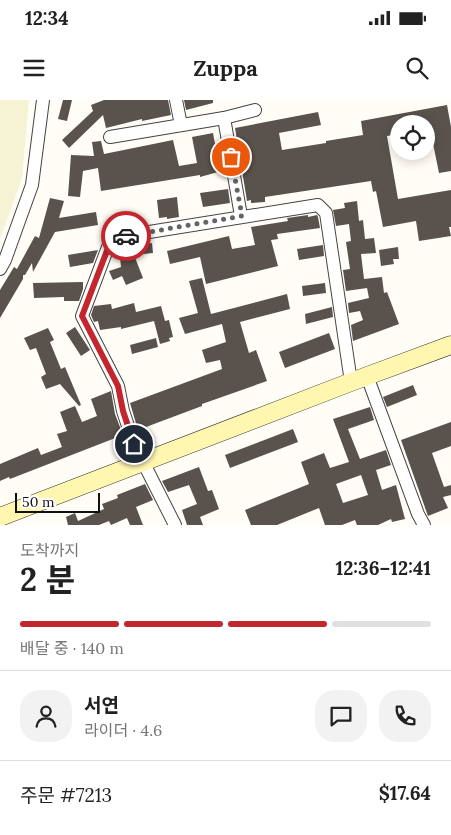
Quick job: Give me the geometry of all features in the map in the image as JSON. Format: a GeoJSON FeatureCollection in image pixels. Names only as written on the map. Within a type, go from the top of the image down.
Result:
{"type":"FeatureCollection","features":[{"type":"Feature","properties":{"kind":"street"},"geometry":{"type":"LineString","coordinates":[[0,269],[32,185],[42,100]]}},
{"type":"Feature","properties":{"kind":"street"},"geometry":{"type":"LineString","coordinates":[[176,100],[181,125]]}},
{"type":"Feature","properties":{"kind":"street"},"geometry":{"type":"LineString","coordinates":[[110,137],[224,118],[254,110]]}},
{"type":"Feature","properties":{"kind":"street"},"geometry":{"type":"LineString","coordinates":[[224,118],[242,216]]}},
{"type":"Feature","properties":{"kind":"street"},"geometry":{"type":"LineString","coordinates":[[175,525],[134,444],[123,411],[118,386],[82,316],[108,248],[118,237],[318,205],[326,213],[359,379],[420,521]]}},
{"type":"Feature","properties":{"kind":"street"},"geometry":{"type":"LineString","coordinates":[[0,517],[359,379],[451,346]]}},
{"type":"Feature","properties":{"kind":"shaded area"},"geometry":{"type":"Polygon","coordinates":[[[0,100],[29,100],[22,178],[0,239],[0,100]]]}},
{"type":"Feature","properties":{"kind":"building"},"geometry":{"type":"Polygon","coordinates":[[[63,100],[72,100],[67,121],[58,119],[63,100]]]}},
{"type":"Feature","properties":{"kind":"building"},"geometry":{"type":"Polygon","coordinates":[[[104,100],[168,100],[171,115],[142,121],[142,119],[106,128],[103,115],[69,148],[62,140],[93,111],[91,105],[104,100]]]}},
{"type":"Feature","properties":{"kind":"building"},"geometry":{"type":"Polygon","coordinates":[[[184,100],[213,100],[213,103],[186,110],[184,100]]]}},
{"type":"Feature","properties":{"kind":"building"},"geometry":{"type":"Polygon","coordinates":[[[447,105],[451,127],[451,171],[439,173],[435,153],[435,115],[393,115],[447,105]]]}},
{"type":"Feature","properties":{"kind":"building"},"geometry":{"type":"Polygon","coordinates":[[[318,112],[321,125],[279,133],[282,150],[363,135],[361,121],[390,116],[390,136],[387,136],[398,199],[451,190],[451,227],[449,227],[451,236],[419,241],[416,221],[383,227],[376,191],[373,192],[371,181],[265,197],[265,202],[251,203],[251,200],[247,201],[235,128],[318,112]]]}},
{"type":"Feature","properties":{"kind":"building"},"geometry":{"type":"Polygon","coordinates":[[[213,133],[218,160],[223,159],[225,170],[200,177],[200,175],[101,191],[98,168],[83,171],[80,197],[68,196],[71,155],[94,156],[92,142],[101,141],[104,154],[173,140],[179,166],[197,163],[192,137],[213,133]]]}},
{"type":"Feature","properties":{"kind":"building"},"geometry":{"type":"Polygon","coordinates":[[[228,189],[230,203],[203,207],[200,193],[228,189]]]}},
{"type":"Feature","properties":{"kind":"building"},"geometry":{"type":"Polygon","coordinates":[[[177,197],[179,217],[159,218],[157,200],[177,197]]]}},
{"type":"Feature","properties":{"kind":"building"},"geometry":{"type":"Polygon","coordinates":[[[50,198],[64,201],[59,218],[96,212],[98,225],[55,232],[33,272],[32,263],[25,275],[23,275],[23,279],[0,318],[0,290],[14,267],[17,269],[35,236],[39,238],[50,198]]]}},
{"type":"Feature","properties":{"kind":"building"},"geometry":{"type":"Polygon","coordinates":[[[357,201],[359,221],[363,220],[365,239],[374,238],[376,253],[361,254],[364,279],[382,277],[384,293],[387,292],[399,324],[353,341],[351,325],[363,320],[360,311],[349,313],[348,303],[369,298],[367,288],[346,291],[343,270],[350,269],[346,242],[351,241],[349,224],[336,226],[333,210],[345,208],[344,203],[357,201]]]}},
{"type":"Feature","properties":{"kind":"building"},"geometry":{"type":"Polygon","coordinates":[[[308,215],[308,217],[317,215],[320,228],[277,234],[278,239],[271,240],[278,266],[206,284],[200,257],[170,264],[167,251],[229,236],[232,249],[255,245],[251,227],[288,221],[287,218],[308,215]]]}},
{"type":"Feature","properties":{"kind":"building"},"geometry":{"type":"Polygon","coordinates":[[[152,243],[153,253],[134,255],[143,278],[126,285],[122,276],[113,280],[109,271],[121,267],[119,248],[152,243]]]}},
{"type":"Feature","properties":{"kind":"building"},"geometry":{"type":"Polygon","coordinates":[[[323,245],[324,256],[299,260],[297,249],[323,245]]]}},
{"type":"Feature","properties":{"kind":"building"},"geometry":{"type":"Polygon","coordinates":[[[398,247],[399,259],[393,259],[394,264],[381,266],[379,250],[398,247]]]}},
{"type":"Feature","properties":{"kind":"building"},"geometry":{"type":"Polygon","coordinates":[[[98,250],[93,263],[70,267],[68,255],[98,250]]]}},
{"type":"Feature","properties":{"kind":"building"},"geometry":{"type":"Polygon","coordinates":[[[202,278],[211,314],[287,294],[290,309],[240,322],[249,353],[256,350],[267,381],[202,404],[202,406],[138,430],[130,403],[222,369],[220,360],[206,363],[202,350],[226,342],[222,324],[185,334],[179,318],[198,313],[189,281],[202,278]]]}},
{"type":"Feature","properties":{"kind":"building"},"geometry":{"type":"Polygon","coordinates":[[[83,282],[79,301],[64,301],[64,297],[34,298],[33,283],[83,282]]]}},
{"type":"Feature","properties":{"kind":"building"},"geometry":{"type":"Polygon","coordinates":[[[325,283],[326,293],[303,296],[302,286],[325,283]]]}},
{"type":"Feature","properties":{"kind":"building"},"geometry":{"type":"Polygon","coordinates":[[[134,303],[136,312],[161,306],[165,321],[169,320],[173,337],[169,338],[170,341],[160,344],[154,321],[121,329],[121,327],[100,330],[98,321],[94,322],[91,315],[94,306],[111,304],[112,309],[134,303]]]}},
{"type":"Feature","properties":{"kind":"building"},"geometry":{"type":"Polygon","coordinates":[[[332,307],[333,317],[306,324],[305,314],[332,307]]]}},
{"type":"Feature","properties":{"kind":"building"},"geometry":{"type":"Polygon","coordinates":[[[75,327],[90,350],[81,356],[66,333],[75,327]]]}},
{"type":"Feature","properties":{"kind":"building"},"geometry":{"type":"Polygon","coordinates":[[[48,328],[54,340],[50,342],[61,369],[65,367],[81,405],[79,406],[60,384],[46,389],[41,377],[46,374],[36,348],[30,350],[24,338],[48,328]]]}},
{"type":"Feature","properties":{"kind":"building"},"geometry":{"type":"Polygon","coordinates":[[[329,333],[335,349],[285,368],[279,352],[329,333]]]}},
{"type":"Feature","properties":{"kind":"building"},"geometry":{"type":"Polygon","coordinates":[[[156,338],[158,347],[132,354],[130,345],[156,338]]]}},
{"type":"Feature","properties":{"kind":"building"},"geometry":{"type":"Polygon","coordinates":[[[413,385],[417,395],[387,407],[383,397],[413,385]]]}},
{"type":"Feature","properties":{"kind":"building"},"geometry":{"type":"Polygon","coordinates":[[[111,391],[115,414],[123,435],[10,479],[9,477],[0,481],[0,464],[38,448],[41,455],[62,447],[57,434],[67,431],[60,412],[75,406],[82,422],[97,416],[91,399],[111,391]]]}},
{"type":"Feature","properties":{"kind":"building"},"geometry":{"type":"Polygon","coordinates":[[[370,407],[374,420],[348,429],[360,459],[386,450],[391,465],[376,470],[382,490],[396,485],[405,519],[392,522],[391,519],[378,525],[357,525],[355,520],[342,525],[325,525],[319,508],[277,525],[251,525],[245,510],[309,484],[301,462],[324,453],[330,468],[349,462],[333,419],[370,407]],[[361,475],[336,484],[343,503],[368,495],[361,475]]]}},
{"type":"Feature","properties":{"kind":"building"},"geometry":{"type":"Polygon","coordinates":[[[451,422],[451,446],[432,453],[444,487],[451,485],[451,495],[443,497],[448,508],[428,516],[401,440],[451,422]]]}},
{"type":"Feature","properties":{"kind":"building"},"geometry":{"type":"Polygon","coordinates":[[[293,429],[298,442],[230,468],[225,455],[293,429]]]}},
{"type":"Feature","properties":{"kind":"building"},"geometry":{"type":"Polygon","coordinates":[[[199,467],[208,491],[212,490],[219,509],[200,517],[203,525],[187,525],[182,510],[197,504],[189,485],[168,492],[162,481],[199,467]]]}},
{"type":"Feature","properties":{"kind":"building"},"geometry":{"type":"Polygon","coordinates":[[[145,484],[153,500],[136,507],[143,525],[130,525],[127,518],[111,525],[109,521],[99,525],[68,525],[66,517],[75,513],[78,521],[104,509],[102,504],[118,498],[117,495],[145,484]]]}},
{"type":"Feature","properties":{"kind":"way so far"},"geometry":{"type":"LineString","coordinates":[[126,236],[242,216],[231,157]]}},
{"type":"Feature","properties":{"kind":"route"},"geometry":{"type":"LineString","coordinates":[[126,236],[118,237],[108,248],[82,316],[118,386],[123,411],[134,444]]}}]}
